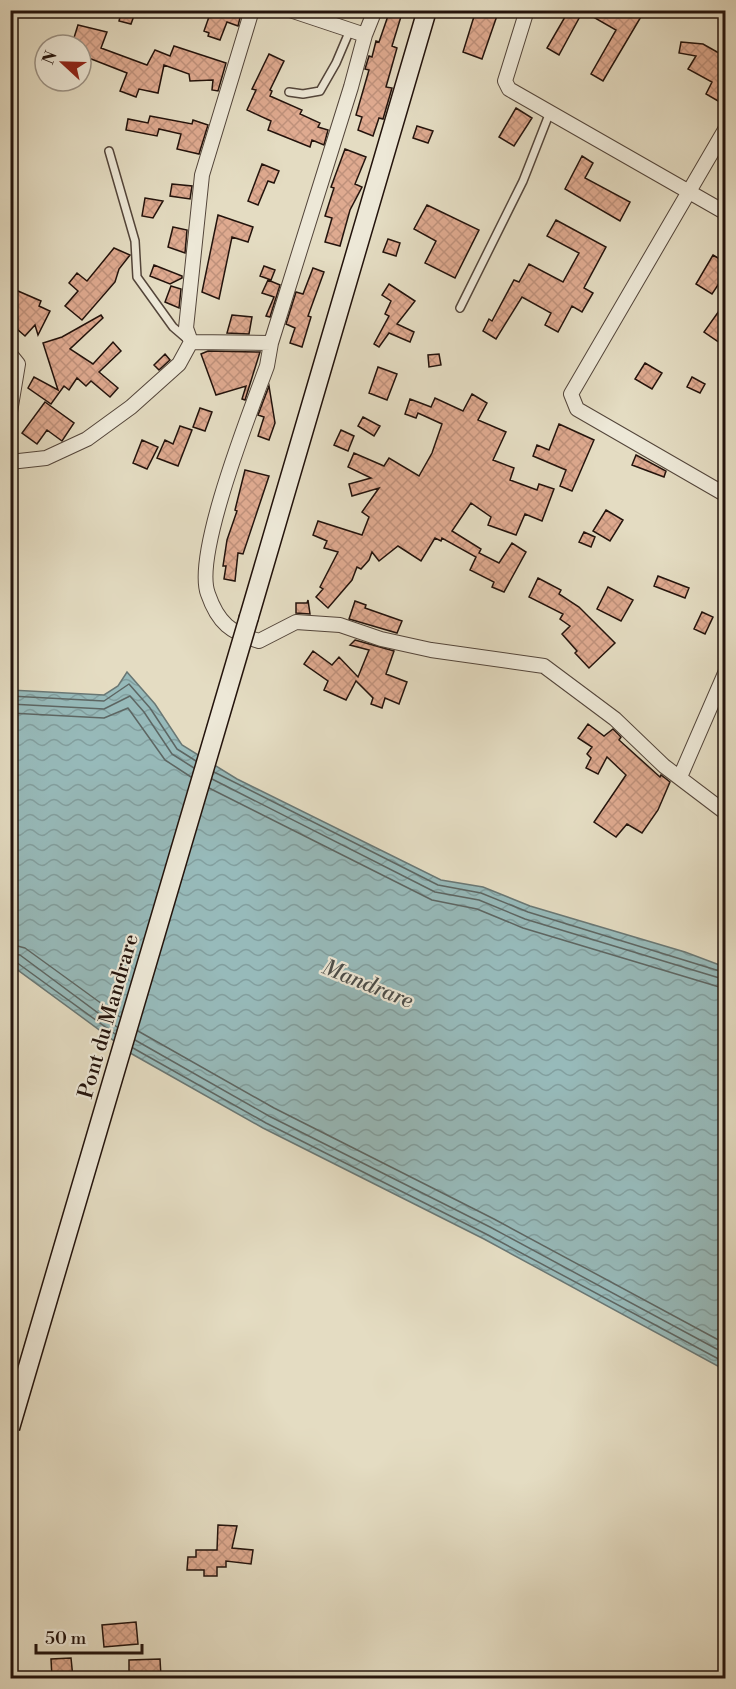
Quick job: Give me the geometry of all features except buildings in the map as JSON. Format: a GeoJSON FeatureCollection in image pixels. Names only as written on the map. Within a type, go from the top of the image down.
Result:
{"type":"FeatureCollection","features":[{"type":"Feature","properties":{"kind":"main road","name":"Pont du Mandrare"},"geometry":{"type":"LineString","coordinates":[[10,1428],[427,10]]}},
{"type":"Feature","properties":{"kind":"street"},"geometry":{"type":"LineString","coordinates":[[10,462],[46,458],[87,439],[131,407],[179,364],[191,342],[186,328],[202,176],[252,10]]}},
{"type":"Feature","properties":{"kind":"street"},"geometry":{"type":"LineString","coordinates":[[290,10],[365,35]]}},
{"type":"Feature","properties":{"kind":"street"},"geometry":{"type":"LineString","coordinates":[[375,10],[365,35],[348,98],[271,343],[267,366],[207,545],[205,580],[208,594],[234,634],[259,641],[296,622],[340,625],[381,639],[431,650],[544,666],[615,719],[680,777],[726,813]]}},
{"type":"Feature","properties":{"kind":"street"},"geometry":{"type":"LineString","coordinates":[[527,10],[505,81],[509,89],[726,213]]}},
{"type":"Feature","properties":{"kind":"street"},"geometry":{"type":"LineString","coordinates":[[726,128],[571,394],[577,410],[726,495]]}},
{"type":"Feature","properties":{"kind":"street"},"geometry":{"type":"LineString","coordinates":[[191,342],[271,343]]}},
{"type":"Feature","properties":{"kind":"street"},"geometry":{"type":"LineString","coordinates":[[10,354],[18,364],[10,412]]}},
{"type":"Feature","properties":{"kind":"street"},"geometry":{"type":"LineString","coordinates":[[680,777],[726,671]]}},
{"type":"Feature","properties":{"kind":"lane"},"geometry":{"type":"LineString","coordinates":[[289,92],[303,94],[320,91],[336,63],[350,30]]}},
{"type":"Feature","properties":{"kind":"lane"},"geometry":{"type":"LineString","coordinates":[[460,308],[518,191],[550,112]]}},
{"type":"Feature","properties":{"kind":"lane"},"geometry":{"type":"LineString","coordinates":[[109,151],[135,241],[137,277],[173,327],[191,342]]}},
{"type":"Feature","properties":{"kind":"water","name":"Mandrare"},"geometry":{"type":"Polygon","coordinates":[[[127,672],[155,704],[182,745],[237,779],[441,880],[483,887],[530,906],[685,952],[725,967],[725,1370],[484,1239],[263,1128],[132,1054],[11,965],[11,690],[104,695],[118,686],[127,672]]]}}]}
